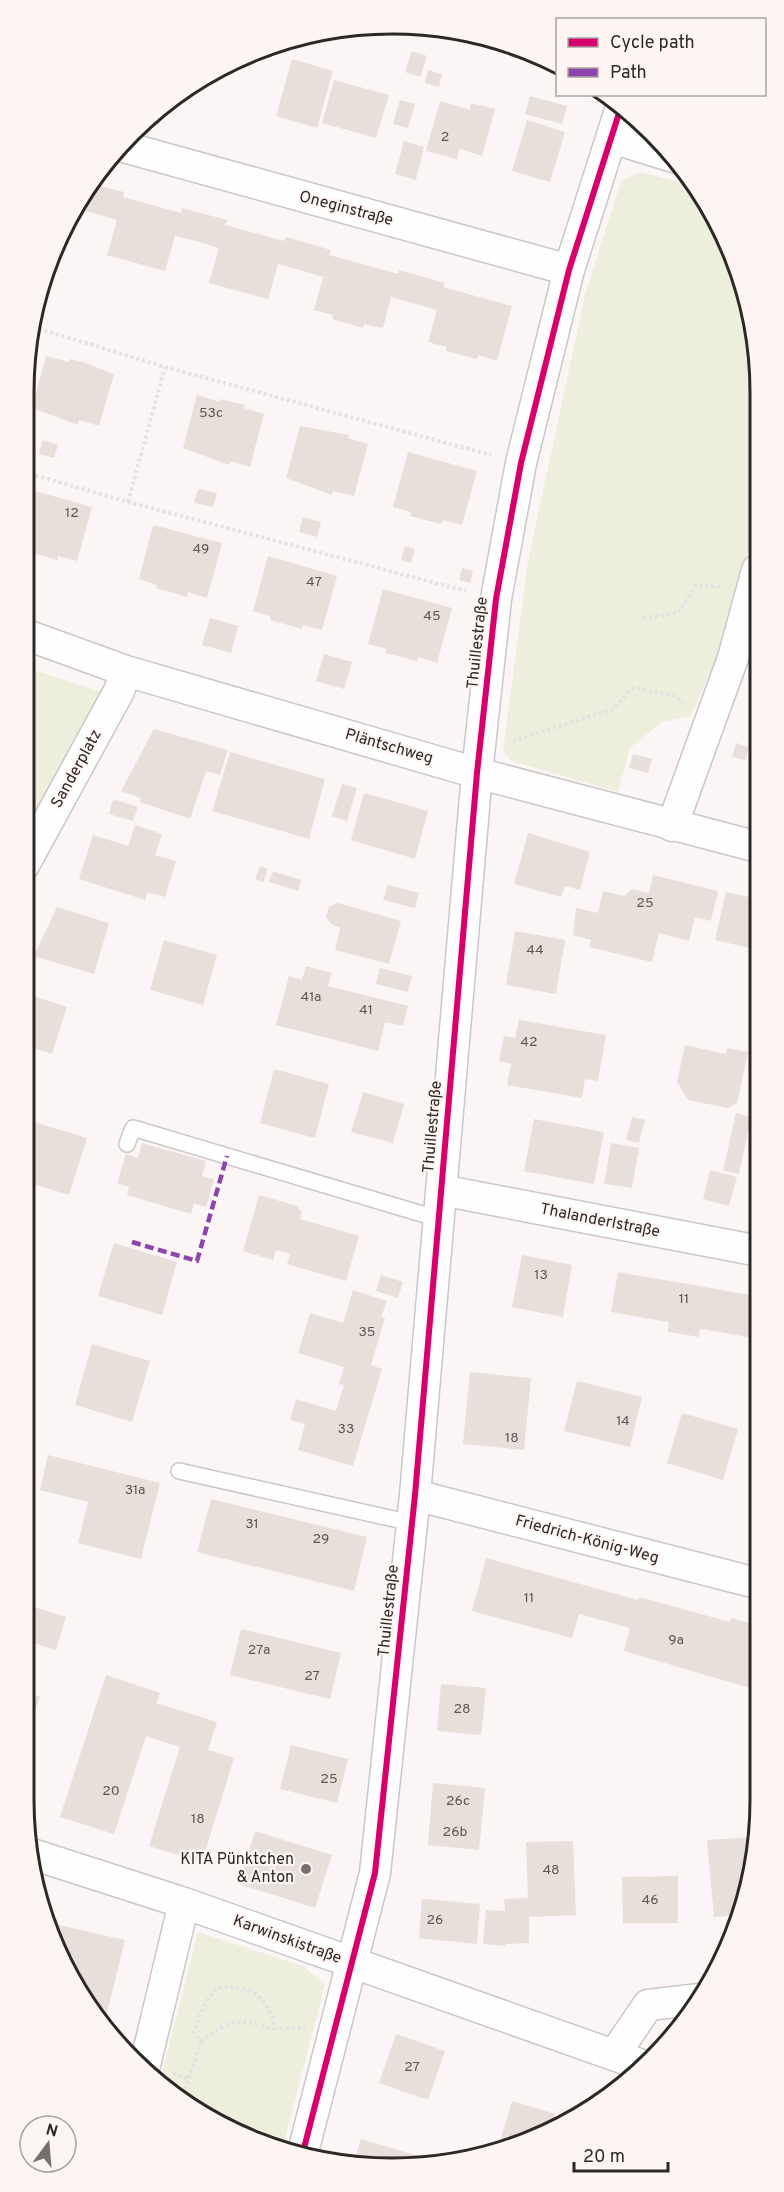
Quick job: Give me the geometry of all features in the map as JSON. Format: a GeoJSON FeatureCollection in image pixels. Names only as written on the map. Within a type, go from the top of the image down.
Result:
{"type":"FeatureCollection","features":[{"type":"Feature","properties":{"kind":"street","name":"Thuillestraße"},"geometry":{"type":"LineString","coordinates":[[304,2146],[375,1873],[413,1509],[477,773],[496,599],[522,463],[569,270],[619,115]]}},
{"type":"Feature","properties":{"kind":"street"},"geometry":{"type":"LineString","coordinates":[[612,138],[657,152]]}},
{"type":"Feature","properties":{"kind":"street","name":"Oneginstraße"},"geometry":{"type":"LineString","coordinates":[[130,149],[569,270]]}},
{"type":"Feature","properties":{"kind":"street"},"geometry":{"type":"LineString","coordinates":[[672,826],[733,658],[750,595]]}},
{"type":"Feature","properties":{"kind":"street","name":"Pläntschweg"},"geometry":{"type":"LineString","coordinates":[[34,638],[126,671],[477,773],[750,845]]}},
{"type":"Feature","properties":{"kind":"street","name":"Sanderplatz"},"geometry":{"type":"LineString","coordinates":[[34,848],[119,691],[126,671]]}},
{"type":"Feature","properties":{"kind":"street","name":"Thalanderlstraße"},"geometry":{"type":"LineString","coordinates":[[441,1190],[750,1249]]}},
{"type":"Feature","properties":{"kind":"street","name":"Friedrich-König-Weg"},"geometry":{"type":"LineString","coordinates":[[413,1509],[750,1582]]}},
{"type":"Feature","properties":{"kind":"street","name":"Karwinskistraße"},"geometry":{"type":"LineString","coordinates":[[39,1856],[184,1903],[626,2059]]}},
{"type":"Feature","properties":{"kind":"street"},"geometry":{"type":"LineString","coordinates":[[146,2060],[184,1903]]}},
{"type":"Feature","properties":{"kind":"street"},"geometry":{"type":"LineString","coordinates":[[626,2059],[648,2005],[688,2000]]}},
{"type":"Feature","properties":{"kind":"lane"},"geometry":{"type":"LineString","coordinates":[[128,1144],[133,1128],[438,1219]]}},
{"type":"Feature","properties":{"kind":"lane"},"geometry":{"type":"LineString","coordinates":[[179,1471],[413,1509]]}},
{"type":"Feature","properties":{"kind":"path"},"geometry":{"type":"LineString","coordinates":[[40,329],[165,367],[522,463]]}},
{"type":"Feature","properties":{"kind":"path"},"geometry":{"type":"LineString","coordinates":[[128,502],[165,367]]}},
{"type":"Feature","properties":{"kind":"path"},"geometry":{"type":"LineString","coordinates":[[34,475],[496,599]]}},
{"type":"Feature","properties":{"kind":"path"},"geometry":{"type":"LineString","coordinates":[[643,618],[678,613],[696,585],[750,580]]}},
{"type":"Feature","properties":{"kind":"path"},"geometry":{"type":"LineString","coordinates":[[482,741],[514,741],[613,709],[633,688],[676,696],[710,724]]}},
{"type":"Feature","properties":{"kind":"path"},"geometry":{"type":"LineString","coordinates":[[201,2042],[194,2033],[199,2015],[218,1987],[235,1986],[264,2000],[275,2029]]}},
{"type":"Feature","properties":{"kind":"path"},"geometry":{"type":"LineString","coordinates":[[184,2091],[201,2042],[222,2025],[234,2021],[275,2029],[319,2028],[334,2032]]}},
{"type":"Feature","properties":{"kind":"green space"},"geometry":{"type":"Polygon","coordinates":[[[641,172],[682,183],[713,234],[731,277],[743,322],[749,369],[750,546],[719,651],[691,716],[662,722],[630,748],[618,792],[511,761],[503,751],[528,561],[585,295],[621,181],[641,172]]]}},
{"type":"Feature","properties":{"kind":"green space"},"geometry":{"type":"Polygon","coordinates":[[[34,670],[105,693],[34,817],[34,670]]]}},
{"type":"Feature","properties":{"kind":"green space"},"geometry":{"type":"Polygon","coordinates":[[[198,1932],[303,1966],[325,1985],[284,2141],[213,2110],[162,2074],[198,1932]]]}},
{"type":"Feature","properties":{"kind":"building"},"geometry":{"type":"Polygon","coordinates":[[[412,51],[427,56],[420,77],[405,72],[412,51]]]}},
{"type":"Feature","properties":{"kind":"building"},"geometry":{"type":"Polygon","coordinates":[[[292,59],[333,71],[317,128],[276,116],[292,59]]]}},
{"type":"Feature","properties":{"kind":"building"},"geometry":{"type":"Polygon","coordinates":[[[428,70],[442,74],[439,87],[425,83],[428,70]]]}},
{"type":"Feature","properties":{"kind":"building"},"geometry":{"type":"Polygon","coordinates":[[[334,80],[389,95],[376,138],[322,123],[334,80]]]}},
{"type":"Feature","properties":{"kind":"building"},"geometry":{"type":"Polygon","coordinates":[[[530,96],[567,106],[562,124],[525,114],[530,96]]]}},
{"type":"Feature","properties":{"kind":"building"},"geometry":{"type":"Polygon","coordinates":[[[400,100],[415,104],[408,128],[393,124],[400,100]]]}},
{"type":"Feature","properties":{"kind":"building"},"geometry":{"type":"Polygon","coordinates":[[[440,101],[470,110],[471,103],[495,109],[482,156],[460,149],[457,159],[426,151],[440,101]]]}},
{"type":"Feature","properties":{"kind":"building"},"geometry":{"type":"Polygon","coordinates":[[[527,120],[565,132],[550,182],[512,171],[527,120]]]}},
{"type":"Feature","properties":{"kind":"building"},"geometry":{"type":"Polygon","coordinates":[[[404,141],[424,147],[416,180],[395,174],[404,141]]]}},
{"type":"Feature","properties":{"kind":"building"},"geometry":{"type":"Polygon","coordinates":[[[100,186],[124,192],[123,197],[181,213],[182,208],[227,220],[225,225],[284,241],[286,237],[331,250],[329,255],[398,274],[399,270],[445,283],[443,287],[512,306],[497,361],[478,355],[477,359],[446,351],[447,347],[428,342],[437,310],[391,297],[383,328],[364,324],[363,328],[332,319],[333,315],[314,310],[323,277],[278,264],[268,299],[209,283],[219,248],[196,241],[175,236],[165,271],[107,255],[117,220],[84,210],[100,186]]]}},
{"type":"Feature","properties":{"kind":"building"},"geometry":{"type":"Polygon","coordinates":[[[46,356],[69,362],[70,359],[83,362],[114,374],[99,426],[79,420],[78,425],[34,409],[34,401],[46,356]]]}},
{"type":"Feature","properties":{"kind":"building"},"geometry":{"type":"Polygon","coordinates":[[[197,395],[220,402],[220,399],[245,405],[244,408],[264,414],[250,467],[230,461],[229,465],[183,448],[197,395]]]}},
{"type":"Feature","properties":{"kind":"building"},"geometry":{"type":"Polygon","coordinates":[[[300,426],[349,435],[348,438],[368,444],[354,496],[333,491],[332,495],[286,478],[300,426]]]}},
{"type":"Feature","properties":{"kind":"building"},"geometry":{"type":"Polygon","coordinates":[[[43,440],[58,445],[54,458],[39,454],[43,440]]]}},
{"type":"Feature","properties":{"kind":"building"},"geometry":{"type":"Polygon","coordinates":[[[408,452],[477,471],[462,525],[443,520],[441,524],[410,516],[411,512],[393,507],[408,452]]]}},
{"type":"Feature","properties":{"kind":"building"},"geometry":{"type":"Polygon","coordinates":[[[198,489],[217,493],[213,507],[194,503],[198,489]]]}},
{"type":"Feature","properties":{"kind":"building"},"geometry":{"type":"Polygon","coordinates":[[[34,491],[92,507],[77,561],[58,556],[57,560],[34,553],[34,491]]]}},
{"type":"Feature","properties":{"kind":"building"},"geometry":{"type":"Polygon","coordinates":[[[303,517],[321,522],[317,537],[299,532],[303,517]]]}},
{"type":"Feature","properties":{"kind":"building"},"geometry":{"type":"Polygon","coordinates":[[[153,525],[222,543],[207,598],[188,592],[187,597],[156,588],[157,585],[139,579],[153,525]]]}},
{"type":"Feature","properties":{"kind":"building"},"geometry":{"type":"Polygon","coordinates":[[[405,546],[415,549],[411,563],[401,560],[405,546]]]}},
{"type":"Feature","properties":{"kind":"building"},"geometry":{"type":"Polygon","coordinates":[[[268,556],[337,576],[322,630],[303,625],[302,629],[270,620],[271,617],[253,611],[268,556]]]}},
{"type":"Feature","properties":{"kind":"building"},"geometry":{"type":"Polygon","coordinates":[[[462,568],[473,571],[470,583],[459,580],[462,568]]]}},
{"type":"Feature","properties":{"kind":"building"},"geometry":{"type":"Polygon","coordinates":[[[383,589],[452,608],[437,663],[418,657],[417,661],[385,653],[387,649],[368,644],[383,589]]]}},
{"type":"Feature","properties":{"kind":"building"},"geometry":{"type":"Polygon","coordinates":[[[210,618],[238,626],[231,653],[202,645],[210,618]]]}},
{"type":"Feature","properties":{"kind":"building"},"geometry":{"type":"Polygon","coordinates":[[[324,654],[352,662],[344,689],[316,681],[324,654]]]}},
{"type":"Feature","properties":{"kind":"building"},"geometry":{"type":"Polygon","coordinates":[[[154,729],[228,750],[220,775],[206,771],[190,819],[140,802],[141,798],[121,791],[154,729]]]}},
{"type":"Feature","properties":{"kind":"building"},"geometry":{"type":"Polygon","coordinates":[[[736,743],[749,747],[745,760],[732,757],[736,743]]]}},
{"type":"Feature","properties":{"kind":"building"},"geometry":{"type":"Polygon","coordinates":[[[230,752],[325,779],[309,839],[212,811],[230,752]]]}},
{"type":"Feature","properties":{"kind":"building"},"geometry":{"type":"Polygon","coordinates":[[[633,754],[652,759],[648,773],[629,768],[633,754]]]}},
{"type":"Feature","properties":{"kind":"building"},"geometry":{"type":"Polygon","coordinates":[[[342,784],[357,788],[347,821],[332,816],[342,784]]]}},
{"type":"Feature","properties":{"kind":"building"},"geometry":{"type":"Polygon","coordinates":[[[364,793],[428,811],[415,859],[351,840],[364,793]]]}},
{"type":"Feature","properties":{"kind":"building"},"geometry":{"type":"Polygon","coordinates":[[[113,799],[138,807],[133,821],[109,814],[113,799]]]}},
{"type":"Feature","properties":{"kind":"building"},"geometry":{"type":"Polygon","coordinates":[[[135,825],[162,834],[155,855],[176,861],[165,897],[148,892],[145,900],[79,879],[93,835],[128,846],[135,825]]]}},
{"type":"Feature","properties":{"kind":"building"},"geometry":{"type":"Polygon","coordinates":[[[528,833],[590,852],[580,890],[565,886],[561,897],[514,884],[528,833]]]}},
{"type":"Feature","properties":{"kind":"building"},"geometry":{"type":"Polygon","coordinates":[[[260,866],[268,869],[263,882],[255,879],[260,866]]]}},
{"type":"Feature","properties":{"kind":"building"},"geometry":{"type":"Polygon","coordinates":[[[273,871],[301,880],[298,891],[269,882],[273,871]]]}},
{"type":"Feature","properties":{"kind":"building"},"geometry":{"type":"Polygon","coordinates":[[[653,875],[718,891],[711,921],[695,917],[689,941],[659,933],[652,962],[589,947],[591,940],[573,935],[576,908],[598,913],[603,891],[624,896],[632,889],[649,893],[653,875]]]}},
{"type":"Feature","properties":{"kind":"building"},"geometry":{"type":"Polygon","coordinates":[[[388,885],[419,893],[415,908],[383,900],[388,885]]]}},
{"type":"Feature","properties":{"kind":"building"},"geometry":{"type":"Polygon","coordinates":[[[726,892],[750,897],[750,948],[715,940],[726,892]]]}},
{"type":"Feature","properties":{"kind":"building"},"geometry":{"type":"Polygon","coordinates":[[[338,903],[401,921],[389,964],[335,950],[340,928],[331,924],[326,917],[329,907],[338,903]]]}},
{"type":"Feature","properties":{"kind":"building"},"geometry":{"type":"Polygon","coordinates":[[[57,907],[109,923],[94,974],[34,956],[57,907]]]}},
{"type":"Feature","properties":{"kind":"building"},"geometry":{"type":"Polygon","coordinates":[[[515,931],[565,940],[556,994],[506,985],[515,931]]]}},
{"type":"Feature","properties":{"kind":"building"},"geometry":{"type":"Polygon","coordinates":[[[164,940],[217,955],[203,1005],[150,990],[164,940]]]}},
{"type":"Feature","properties":{"kind":"building"},"geometry":{"type":"Polygon","coordinates":[[[306,966],[332,973],[328,986],[408,1006],[403,1026],[385,1022],[378,1051],[276,1025],[289,976],[302,980],[306,966]]]}},
{"type":"Feature","properties":{"kind":"building"},"geometry":{"type":"Polygon","coordinates":[[[380,968],[412,976],[408,992],[376,984],[380,968]]]}},
{"type":"Feature","properties":{"kind":"building"},"geometry":{"type":"Polygon","coordinates":[[[34,996],[67,1007],[52,1054],[34,1048],[34,996]]]}},
{"type":"Feature","properties":{"kind":"building"},"geometry":{"type":"Polygon","coordinates":[[[519,1020],[606,1035],[598,1081],[585,1079],[582,1098],[507,1085],[511,1064],[499,1061],[504,1036],[515,1038],[519,1020]]]}},
{"type":"Feature","properties":{"kind":"building"},"geometry":{"type":"Polygon","coordinates":[[[685,1045],[726,1054],[727,1048],[748,1052],[737,1103],[728,1108],[688,1100],[677,1082],[685,1045]]]}},
{"type":"Feature","properties":{"kind":"building"},"geometry":{"type":"Polygon","coordinates":[[[274,1069],[329,1084],[315,1138],[260,1123],[274,1069]]]}},
{"type":"Feature","properties":{"kind":"building"},"geometry":{"type":"Polygon","coordinates":[[[363,1092],[404,1104],[393,1143],[351,1132],[363,1092]]]}},
{"type":"Feature","properties":{"kind":"building"},"geometry":{"type":"Polygon","coordinates":[[[736,1113],[750,1117],[739,1174],[723,1171],[736,1113]]]}},
{"type":"Feature","properties":{"kind":"building"},"geometry":{"type":"Polygon","coordinates":[[[632,1117],[645,1120],[639,1143],[626,1140],[632,1117]]]}},
{"type":"Feature","properties":{"kind":"building"},"geometry":{"type":"Polygon","coordinates":[[[534,1119],[604,1132],[594,1184],[524,1171],[534,1119]]]}},
{"type":"Feature","properties":{"kind":"building"},"geometry":{"type":"Polygon","coordinates":[[[34,1122],[87,1138],[69,1195],[34,1184],[34,1122]]]}},
{"type":"Feature","properties":{"kind":"building"},"geometry":{"type":"Polygon","coordinates":[[[142,1143],[206,1161],[202,1176],[214,1179],[206,1207],[194,1204],[191,1214],[127,1195],[129,1187],[117,1183],[126,1154],[138,1158],[142,1143]]]}},
{"type":"Feature","properties":{"kind":"building"},"geometry":{"type":"Polygon","coordinates":[[[611,1143],[639,1148],[632,1188],[604,1184],[611,1143]]]}},
{"type":"Feature","properties":{"kind":"building"},"geometry":{"type":"Polygon","coordinates":[[[710,1170],[737,1177],[729,1206],[703,1199],[710,1170]]]}},
{"type":"Feature","properties":{"kind":"building"},"geometry":{"type":"Polygon","coordinates":[[[259,1195],[297,1206],[302,1213],[300,1219],[359,1236],[346,1281],[287,1264],[290,1254],[276,1250],[273,1260],[243,1251],[259,1195]]]}},
{"type":"Feature","properties":{"kind":"building"},"geometry":{"type":"Polygon","coordinates":[[[114,1243],[177,1262],[162,1315],[98,1296],[114,1243]]]}},
{"type":"Feature","properties":{"kind":"building"},"geometry":{"type":"Polygon","coordinates":[[[522,1255],[572,1265],[563,1317],[512,1307],[522,1255]]]}},
{"type":"Feature","properties":{"kind":"building"},"geometry":{"type":"Polygon","coordinates":[[[618,1272],[750,1295],[748,1337],[700,1329],[699,1337],[668,1332],[669,1322],[611,1312],[618,1272]]]}},
{"type":"Feature","properties":{"kind":"building"},"geometry":{"type":"Polygon","coordinates":[[[381,1275],[403,1282],[398,1298],[376,1291],[381,1275]]]}},
{"type":"Feature","properties":{"kind":"building"},"geometry":{"type":"Polygon","coordinates":[[[353,1290],[387,1301],[381,1317],[385,1318],[371,1365],[382,1369],[353,1466],[298,1450],[305,1424],[290,1420],[296,1399],[336,1411],[344,1385],[339,1384],[344,1367],[298,1353],[310,1313],[343,1323],[353,1290]]]}},
{"type":"Feature","properties":{"kind":"building"},"geometry":{"type":"Polygon","coordinates":[[[92,1344],[150,1361],[132,1422],[75,1405],[92,1344]]]}},
{"type":"Feature","properties":{"kind":"building"},"geometry":{"type":"Polygon","coordinates":[[[470,1372],[531,1378],[524,1450],[463,1444],[470,1372]]]}},
{"type":"Feature","properties":{"kind":"building"},"geometry":{"type":"Polygon","coordinates":[[[577,1381],[642,1397],[630,1447],[564,1431],[577,1381]]]}},
{"type":"Feature","properties":{"kind":"building"},"geometry":{"type":"Polygon","coordinates":[[[682,1413],[738,1429],[723,1480],[667,1463],[682,1413]]]}},
{"type":"Feature","properties":{"kind":"building"},"geometry":{"type":"Polygon","coordinates":[[[48,1455],[160,1483],[141,1559],[78,1543],[88,1502],[40,1490],[48,1455]]]}},
{"type":"Feature","properties":{"kind":"building"},"geometry":{"type":"Polygon","coordinates":[[[211,1499],[367,1537],[354,1591],[197,1552],[211,1499]]]}},
{"type":"Feature","properties":{"kind":"building"},"geometry":{"type":"Polygon","coordinates":[[[486,1558],[638,1600],[639,1597],[730,1622],[731,1618],[750,1623],[750,1688],[624,1651],[630,1628],[579,1614],[572,1638],[472,1611],[486,1558]]]}},
{"type":"Feature","properties":{"kind":"building"},"geometry":{"type":"Polygon","coordinates":[[[34,1607],[66,1617],[56,1650],[34,1643],[34,1607]]]}},
{"type":"Feature","properties":{"kind":"building"},"geometry":{"type":"Polygon","coordinates":[[[241,1629],[341,1653],[330,1699],[230,1675],[241,1629]]]}},
{"type":"Feature","properties":{"kind":"building"},"geometry":{"type":"Polygon","coordinates":[[[106,1675],[160,1693],[156,1703],[217,1722],[208,1750],[234,1758],[202,1862],[149,1846],[180,1747],[146,1736],[114,1834],[60,1817],[106,1675]]]}},
{"type":"Feature","properties":{"kind":"building"},"geometry":{"type":"Polygon","coordinates":[[[441,1684],[486,1688],[481,1735],[437,1731],[441,1684]]]}},
{"type":"Feature","properties":{"kind":"building"},"geometry":{"type":"Polygon","coordinates":[[[34,1695],[40,1697],[34,1715],[34,1695]]]}},
{"type":"Feature","properties":{"kind":"building"},"geometry":{"type":"Polygon","coordinates":[[[291,1745],[348,1759],[337,1803],[280,1789],[291,1745]]]}},
{"type":"Feature","properties":{"kind":"building"},"geometry":{"type":"Polygon","coordinates":[[[433,1783],[485,1788],[479,1850],[428,1845],[433,1783]]]}},
{"type":"Feature","properties":{"kind":"building"},"geometry":{"type":"Polygon","coordinates":[[[255,1831],[332,1855],[315,1908],[239,1884],[255,1831]]]}},
{"type":"Feature","properties":{"kind":"building"},"geometry":{"type":"Polygon","coordinates":[[[747,1837],[743,1870],[731,1916],[714,1917],[707,1840],[747,1837]]]}},
{"type":"Feature","properties":{"kind":"building"},"geometry":{"type":"Polygon","coordinates":[[[573,1841],[576,1915],[529,1917],[529,1943],[505,1944],[506,1946],[483,1944],[486,1910],[505,1911],[504,1899],[528,1898],[526,1842],[573,1841]]]}},
{"type":"Feature","properties":{"kind":"building"},"geometry":{"type":"Polygon","coordinates":[[[678,1876],[678,1923],[623,1923],[622,1877],[678,1876]]]}},
{"type":"Feature","properties":{"kind":"building"},"geometry":{"type":"Polygon","coordinates":[[[422,1899],[480,1904],[477,1944],[419,1938],[422,1899]]]}},
{"type":"Feature","properties":{"kind":"building"},"geometry":{"type":"Polygon","coordinates":[[[57,1924],[125,1940],[106,2016],[82,1979],[57,1924]]]}},
{"type":"Feature","properties":{"kind":"building"},"geometry":{"type":"Polygon","coordinates":[[[396,2034],[445,2051],[428,2100],[379,2083],[396,2034]]]}},
{"type":"Feature","properties":{"kind":"building"},"geometry":{"type":"Polygon","coordinates":[[[512,2101],[555,2114],[554,2119],[550,2121],[500,2141],[512,2101]]]}},
{"type":"Feature","properties":{"kind":"building"},"geometry":{"type":"Polygon","coordinates":[[[361,2139],[419,2156],[392,2158],[356,2155],[361,2139]]]}},
{"type":"Feature","properties":{"kind":"marked path"},"geometry":{"type":"LineString","coordinates":[[132,1242],[197,1261],[227,1156]]}},
{"type":"Feature","properties":{"kind":"cycle path"},"geometry":{"type":"LineString","coordinates":[[304,2146],[375,1873],[415,1495],[477,773],[496,599],[521,463],[569,270],[618,115]]}},
{"type":"Feature","properties":{"kind":"place","name":"KITA Pünktchen & Anton"},"geometry":{"type":"Point","coordinates":[306,1869]}}]}
